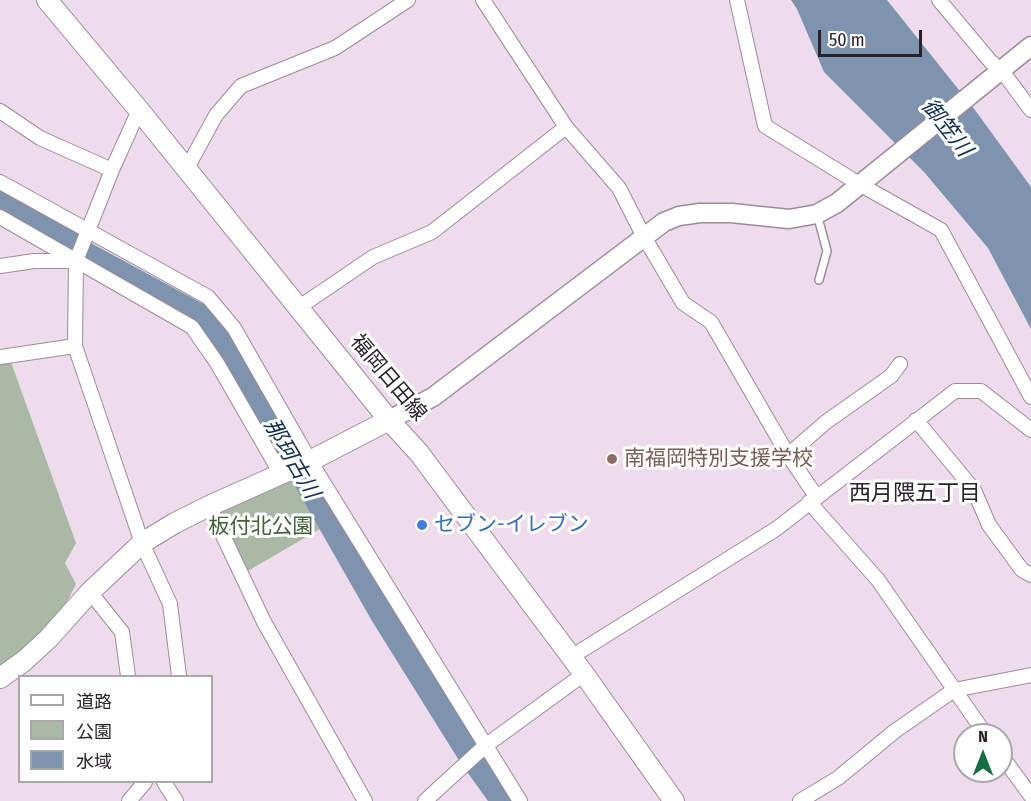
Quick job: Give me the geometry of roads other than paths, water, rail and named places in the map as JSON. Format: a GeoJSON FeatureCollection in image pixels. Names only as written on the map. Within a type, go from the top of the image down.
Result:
{"type":"FeatureCollection","features":[{"type":"Feature","properties":{"kind":"main road","name":"福岡日田線"},"geometry":{"type":"LineString","coordinates":[[47,0],[139,110],[389,420],[419,453],[584,674],[674,801]]}},
{"type":"Feature","properties":{"kind":"main road"},"geometry":{"type":"LineString","coordinates":[[0,678],[24,661],[48,639],[90,592],[142,543],[209,506],[310,461],[389,420]]}},
{"type":"Feature","properties":{"kind":"street"},"geometry":{"type":"LineString","coordinates":[[186,170],[216,115],[241,86],[335,48],[408,0]]}},
{"type":"Feature","properties":{"kind":"street"},"geometry":{"type":"LineString","coordinates":[[483,0],[566,127],[619,188],[643,235],[683,303],[711,322],[812,499],[878,580],[977,723]]}},
{"type":"Feature","properties":{"kind":"street"},"geometry":{"type":"LineString","coordinates":[[737,0],[765,126],[864,182],[941,230],[1031,396]]}},
{"type":"Feature","properties":{"kind":"street"},"geometry":{"type":"LineString","coordinates":[[939,0],[991,62],[997,75],[1031,110]]}},
{"type":"Feature","properties":{"kind":"street"},"geometry":{"type":"LineString","coordinates":[[389,420],[433,397],[643,235],[664,222],[679,216],[700,213],[731,213],[789,219],[817,214],[837,203],[1031,46]]}},
{"type":"Feature","properties":{"kind":"street"},"geometry":{"type":"LineString","coordinates":[[139,110],[112,170],[76,261],[75,346],[142,543],[170,604],[179,675]]}},
{"type":"Feature","properties":{"kind":"street"},"geometry":{"type":"LineString","coordinates":[[0,111],[40,138],[112,170]]}},
{"type":"Feature","properties":{"kind":"street"},"geometry":{"type":"LineString","coordinates":[[298,308],[373,257],[432,232],[566,127]]}},
{"type":"Feature","properties":{"kind":"street"},"geometry":{"type":"LineString","coordinates":[[0,182],[208,297],[234,328],[310,461],[520,801]]}},
{"type":"Feature","properties":{"kind":"street"},"geometry":{"type":"LineString","coordinates":[[0,217],[192,327],[217,363],[281,474]]}},
{"type":"Feature","properties":{"kind":"street"},"geometry":{"type":"LineString","coordinates":[[0,266],[34,261],[76,261]]}},
{"type":"Feature","properties":{"kind":"street"},"geometry":{"type":"LineString","coordinates":[[0,357],[75,346]]}},
{"type":"Feature","properties":{"kind":"street"},"geometry":{"type":"LineString","coordinates":[[788,455],[826,422],[891,376],[900,364]]}},
{"type":"Feature","properties":{"kind":"street"},"geometry":{"type":"LineString","coordinates":[[571,657],[776,529],[955,391],[981,392],[1031,430]]}},
{"type":"Feature","properties":{"kind":"street"},"geometry":{"type":"LineString","coordinates":[[916,420],[974,490],[989,525],[1022,570],[1031,575]]}},
{"type":"Feature","properties":{"kind":"street"},"geometry":{"type":"LineString","coordinates":[[209,506],[264,622],[365,801]]}},
{"type":"Feature","properties":{"kind":"street"},"geometry":{"type":"LineString","coordinates":[[90,592],[122,632],[128,675]]}},
{"type":"Feature","properties":{"kind":"street"},"geometry":{"type":"LineString","coordinates":[[425,801],[485,746],[584,674]]}},
{"type":"Feature","properties":{"kind":"street"},"geometry":{"type":"LineString","coordinates":[[800,801],[838,778],[895,731],[954,690],[1031,675]]}},
{"type":"Feature","properties":{"kind":"street"},"geometry":{"type":"LineString","coordinates":[[1013,771],[1031,796]]}},
{"type":"Feature","properties":{"kind":"street"},"geometry":{"type":"LineString","coordinates":[[129,801],[144,783]]}},
{"type":"Feature","properties":{"kind":"street"},"geometry":{"type":"LineString","coordinates":[[165,783],[176,801]]}},
{"type":"Feature","properties":{"kind":"lane"},"geometry":{"type":"LineString","coordinates":[[817,214],[827,251],[819,280]]}},
{"type":"Feature","properties":{"kind":"water","name":"御笠川"},"geometry":{"type":"Polygon","coordinates":[[[791,0],[887,0],[975,110],[1031,187],[1031,329],[988,248],[924,172],[824,72],[791,0]]]}},
{"type":"Feature","properties":{"kind":"water","name":"那珂古川"},"geometry":{"type":"Polygon","coordinates":[[[0,187],[74,229],[89,242],[209,307],[221,316],[392,608],[479,744],[519,801],[488,801],[460,762],[372,621],[291,479],[202,331],[0,213],[0,187]]]}},
{"type":"Feature","properties":{"kind":"place","name":"南福岡特別支援学校"},"geometry":{"type":"Point","coordinates":[612,459]}},
{"type":"Feature","properties":{"kind":"place","name":"セブン-イレブン"},"geometry":{"type":"Point","coordinates":[422,525]}},
{"type":"Feature","properties":{"kind":"district","name":"西月隈五丁目"},"geometry":{"type":"Point","coordinates":[915,494]}},
{"type":"Feature","properties":{"kind":"park label","name":"板付北公園"},"geometry":{"type":"Point","coordinates":[261,527]}}]}
